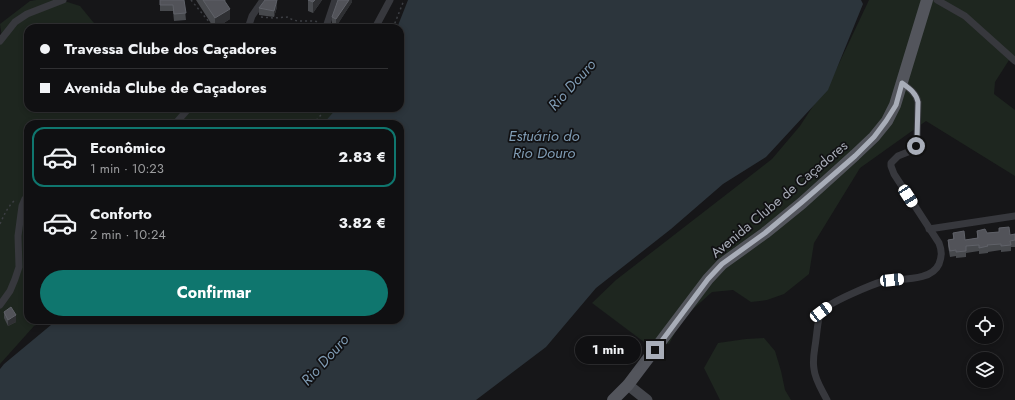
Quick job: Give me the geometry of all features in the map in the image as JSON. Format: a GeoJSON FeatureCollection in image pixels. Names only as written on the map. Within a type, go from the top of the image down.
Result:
{"type":"FeatureCollection","features":[{"type":"Feature","properties":{"kind":"main road","name":"Avenida Clube de Caçadores"},"geometry":{"type":"LineString","coordinates":[[613,400],[628,385],[708,279],[722,264],[765,233],[855,156],[874,137],[896,105],[927,0]]}},
{"type":"Feature","properties":{"kind":"main road"},"geometry":{"type":"LineString","coordinates":[[628,385],[647,400]]}},
{"type":"Feature","properties":{"kind":"street"},"geometry":{"type":"LineString","coordinates":[[0,41],[15,22],[27,14],[63,0]]}},
{"type":"Feature","properties":{"kind":"street"},"geometry":{"type":"LineString","coordinates":[[249,24],[252,16],[263,0]]}},
{"type":"Feature","properties":{"kind":"street"},"geometry":{"type":"LineString","coordinates":[[327,24],[335,0]]}},
{"type":"Feature","properties":{"kind":"street"},"geometry":{"type":"LineString","coordinates":[[377,24],[390,0]]}},
{"type":"Feature","properties":{"kind":"street"},"geometry":{"type":"LineString","coordinates":[[937,0],[965,16],[1015,61]]}},
{"type":"Feature","properties":{"kind":"street"},"geometry":{"type":"LineString","coordinates":[[827,400],[814,370],[818,322],[821,312],[834,302],[873,285],[892,280],[928,275],[937,268],[941,260],[942,251],[939,243],[894,174],[891,166],[891,162],[898,156],[913,150],[916,146],[917,140],[917,96],[902,83]]}},
{"type":"Feature","properties":{"kind":"street"},"geometry":{"type":"LineString","coordinates":[[178,120],[186,112]]}},
{"type":"Feature","properties":{"kind":"street"},"geometry":{"type":"LineString","coordinates":[[0,305],[10,291],[19,267],[18,236],[22,206],[24,202]]}},
{"type":"Feature","properties":{"kind":"street"},"geometry":{"type":"LineString","coordinates":[[929,229],[1015,216]]}},
{"type":"Feature","properties":{"kind":"path"},"geometry":{"type":"LineString","coordinates":[[191,0],[211,24]]}},
{"type":"Feature","properties":{"kind":"path"},"geometry":{"type":"LineString","coordinates":[[395,24],[404,0]]}},
{"type":"Feature","properties":{"kind":"path"},"geometry":{"type":"LineString","coordinates":[[252,16],[274,18],[288,17],[295,21],[316,21],[327,24]]}},
{"type":"Feature","properties":{"kind":"path"},"geometry":{"type":"LineString","coordinates":[[317,120],[324,112]]}},
{"type":"Feature","properties":{"kind":"path"},"geometry":{"type":"LineString","coordinates":[[0,224],[10,205],[14,201],[24,198]]}},
{"type":"Feature","properties":{"kind":"shaded area"},"geometry":{"type":"Polygon","coordinates":[[[61,0],[80,6],[95,24],[24,24],[24,112],[340,112],[333,120],[24,120],[24,324],[39,324],[34,326],[0,364],[0,39],[2,38],[0,24],[30,1],[61,0]]]}},
{"type":"Feature","properties":{"kind":"shaded area"},"geometry":{"type":"Polygon","coordinates":[[[869,0],[1015,0],[1015,59],[1011,57],[995,82],[994,94],[1015,110],[1015,176],[926,121],[860,168],[814,243],[809,274],[784,294],[767,300],[751,302],[733,290],[712,292],[682,319],[669,344],[644,342],[592,303],[616,280],[772,159],[800,126],[834,74],[869,0]]]}},
{"type":"Feature","properties":{"kind":"shaded area"},"geometry":{"type":"Polygon","coordinates":[[[764,338],[775,351],[785,390],[791,400],[720,400],[704,368],[718,343],[764,338]]]}},
{"type":"Feature","properties":{"kind":"water","name":"Estuário do Rio Douro"},"geometry":{"type":"Polygon","coordinates":[[[408,0],[861,0],[863,4],[828,90],[766,157],[723,184],[671,229],[596,288],[546,347],[476,400],[0,400],[0,369],[52,324],[404,324],[404,120],[326,120],[334,112],[404,112],[404,24],[399,24],[408,0]]]}},
{"type":"Feature","properties":{"kind":"building"},"geometry":{"type":"Polygon","coordinates":[[[160,0],[184,0],[186,13],[174,14],[173,5],[160,5],[160,0]]]}},
{"type":"Feature","properties":{"kind":"building"},"geometry":{"type":"Polygon","coordinates":[[[203,0],[224,0],[230,9],[215,18],[203,0]]]}},
{"type":"Feature","properties":{"kind":"building"},"geometry":{"type":"Polygon","coordinates":[[[265,0],[277,0],[274,11],[259,8],[265,0]]]}},
{"type":"Feature","properties":{"kind":"building"},"geometry":{"type":"Polygon","coordinates":[[[338,0],[349,0],[336,19],[332,17],[338,0]]]}},
{"type":"Feature","properties":{"kind":"building"},"geometry":{"type":"Polygon","coordinates":[[[1009,227],[1010,235],[1015,234],[1015,240],[1010,241],[1011,245],[987,245],[988,246],[979,248],[979,245],[966,246],[966,251],[950,251],[948,240],[954,239],[953,233],[964,231],[965,240],[978,238],[977,231],[985,229],[987,233],[999,232],[999,228],[1009,227]]]}},
{"type":"Feature","properties":{"kind":"building"},"geometry":{"type":"Polygon","coordinates":[[[11,307],[16,315],[8,320],[4,312],[11,307]]]}},
{"type":"Feature","properties":{"kind":"route"},"geometry":{"type":"LineString","coordinates":[[655,350],[708,279],[722,264],[765,233],[855,156],[874,137],[896,105],[902,83],[917,96],[916,146]]}},
{"type":"Feature","properties":{"kind":"water label","name":"Rio Douro"},"geometry":{"type":"Point","coordinates":[572,85]}},
{"type":"Feature","properties":{"kind":"water label","name":"Rio Douro"},"geometry":{"type":"Point","coordinates":[325,360]}}]}
